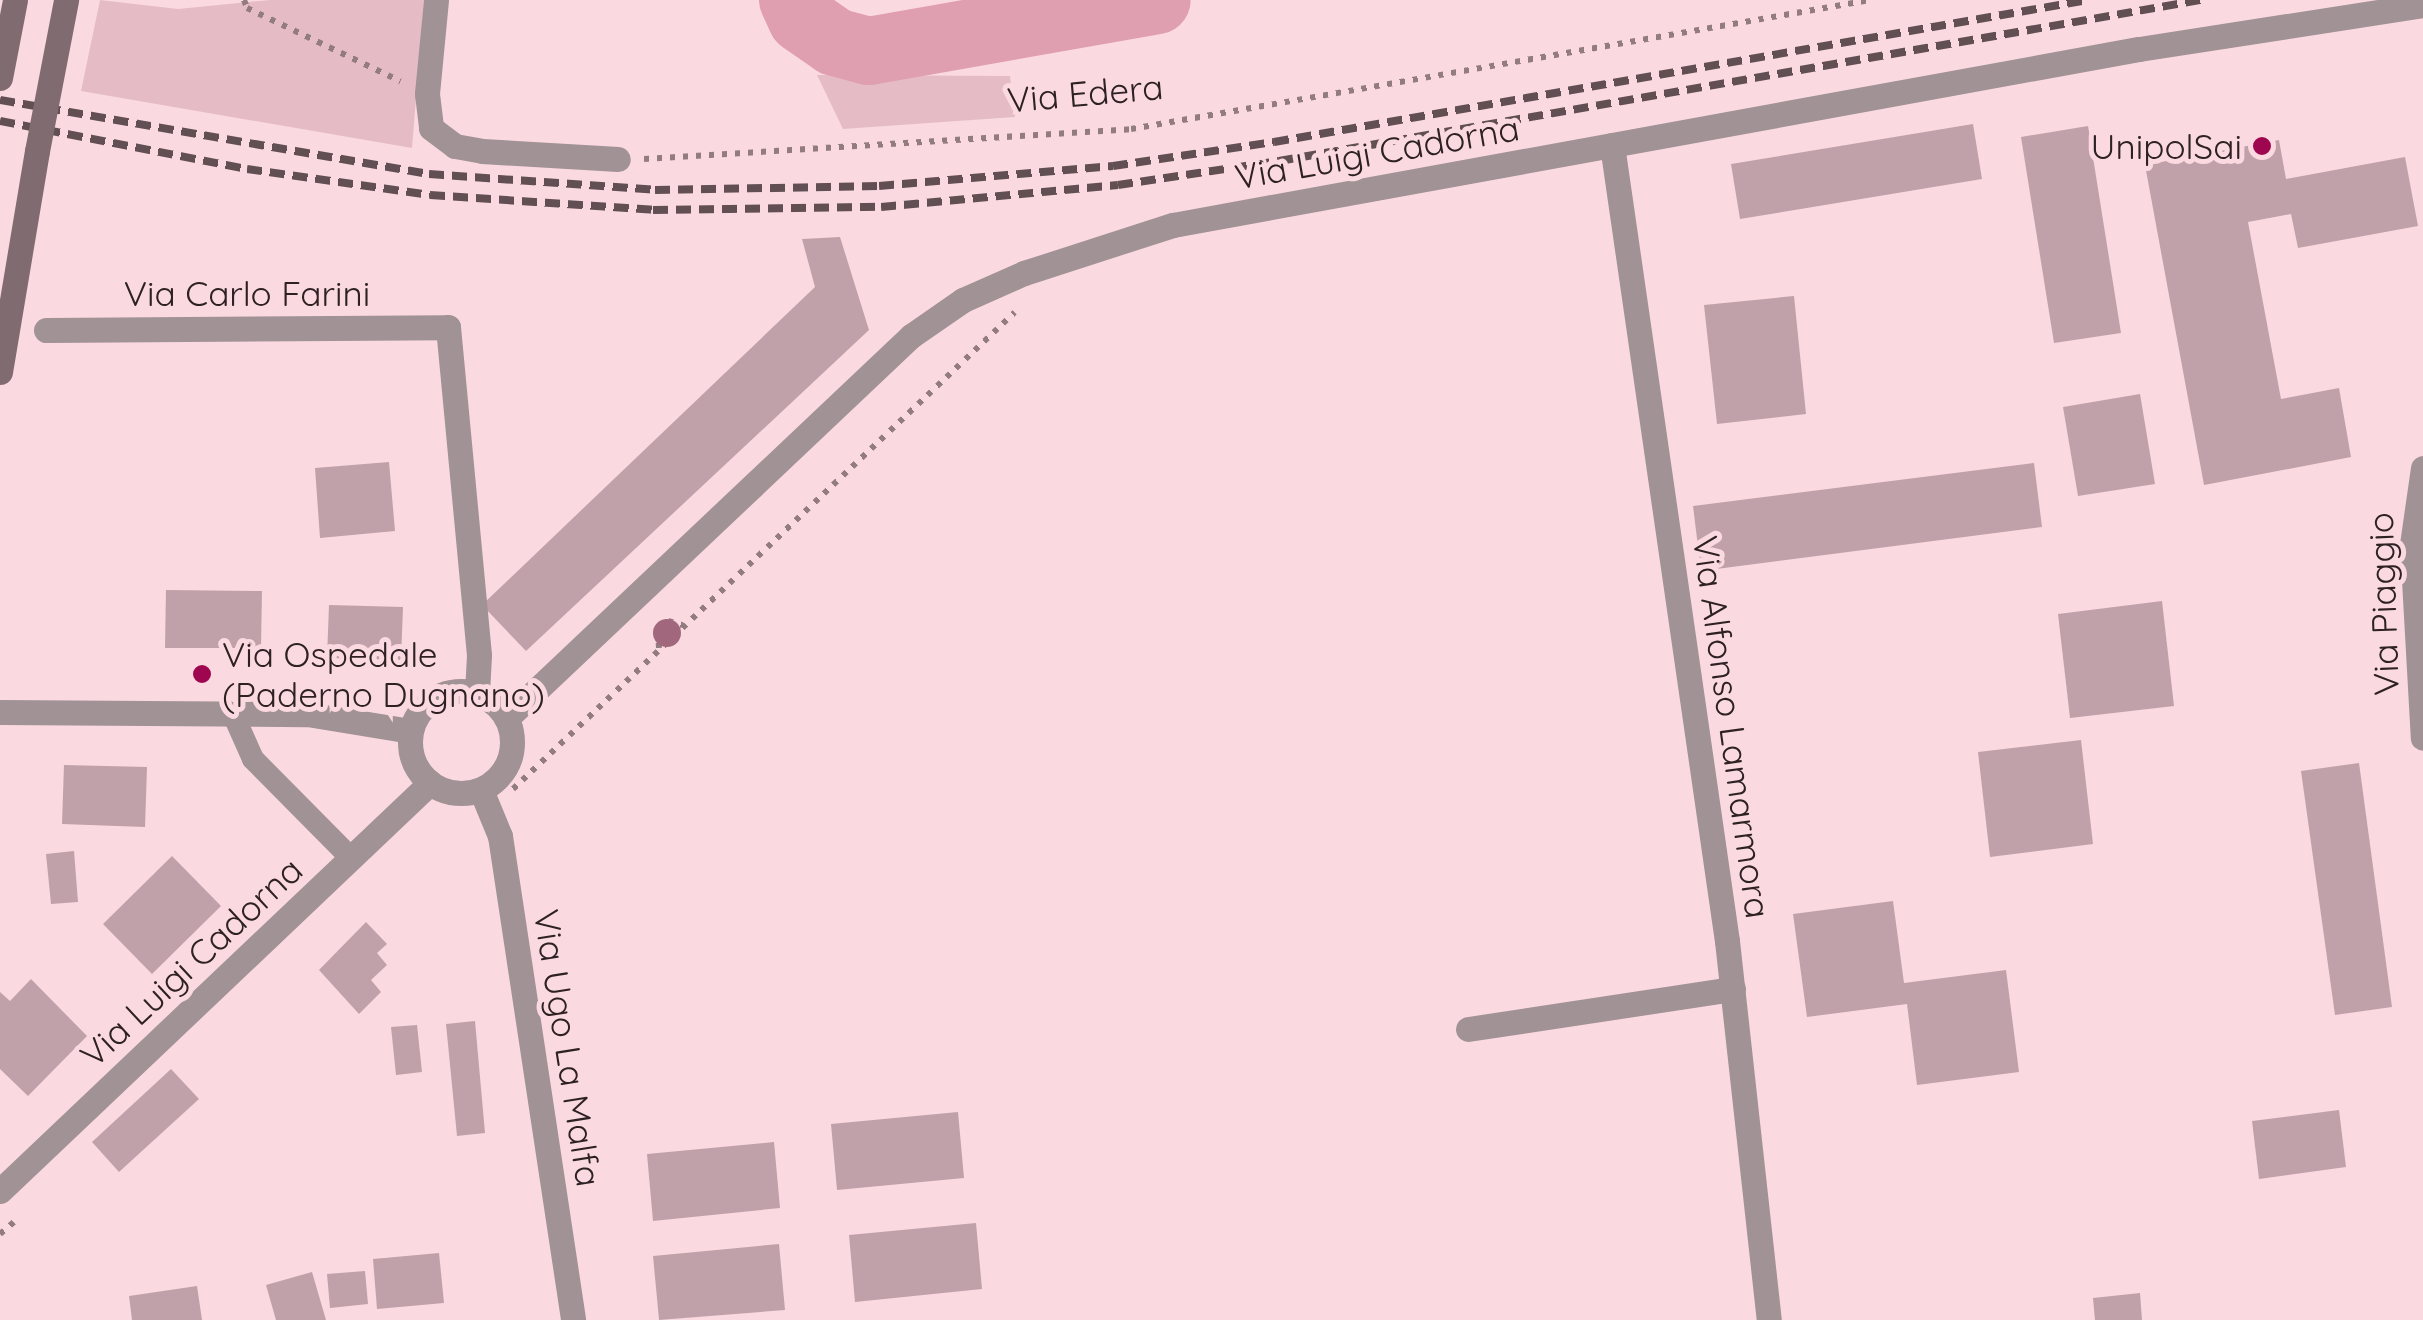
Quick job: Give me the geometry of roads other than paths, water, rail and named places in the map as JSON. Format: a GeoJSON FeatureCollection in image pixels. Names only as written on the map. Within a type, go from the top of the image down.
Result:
{"type":"FeatureCollection","features":[{"type":"Feature","properties":{"kind":"main road"},"geometry":{"type":"LineString","coordinates":[[0,78],[16,0]]}},
{"type":"Feature","properties":{"kind":"main road"},"geometry":{"type":"LineString","coordinates":[[0,372],[66,0]]}},
{"type":"Feature","properties":{"kind":"street"},"geometry":{"type":"LineString","coordinates":[[436,0],[427,94],[432,128],[455,146],[618,159]]}},
{"type":"Feature","properties":{"kind":"street","name":"Via Luigi Cadorna"},"geometry":{"type":"LineString","coordinates":[[507,718],[911,336],[964,300],[1024,273],[1173,225],[2423,4]]}},
{"type":"Feature","properties":{"kind":"street","name":"Via Alfonso Lamarmora"},"geometry":{"type":"LineString","coordinates":[[1612,145],[1732,989],[1768,1320]]}},
{"type":"Feature","properties":{"kind":"street","name":"Via Carlo Farini"},"geometry":{"type":"LineString","coordinates":[[46,330],[448,327],[480,655],[476,692]]}},
{"type":"Feature","properties":{"kind":"street","name":"Via Piaggio"},"geometry":{"type":"LineString","coordinates":[[2423,468],[2412,544],[2423,738]]}},
{"type":"Feature","properties":{"kind":"street"},"geometry":{"type":"LineString","coordinates":[[476,692],[507,718],[513,746],[508,763],[481,790],[463,794],[430,783],[414,762],[411,731],[422,708],[440,694],[476,692]]}},
{"type":"Feature","properties":{"kind":"street"},"geometry":{"type":"LineString","coordinates":[[0,712],[308,714],[411,731]]}},
{"type":"Feature","properties":{"kind":"street","name":"Via Luigi Cadorna"},"geometry":{"type":"LineString","coordinates":[[0,1191],[430,783]]}},
{"type":"Feature","properties":{"kind":"street","name":"Via Ugo La Malfa"},"geometry":{"type":"LineString","coordinates":[[481,790],[500,836],[573,1320]]}},
{"type":"Feature","properties":{"kind":"street"},"geometry":{"type":"LineString","coordinates":[[1468,1028],[1732,989]]}},
{"type":"Feature","properties":{"kind":"lane"},"geometry":{"type":"LineString","coordinates":[[233,714],[253,759],[351,858]]}},
{"type":"Feature","properties":{"kind":"waterway"},"geometry":{"type":"LineString","coordinates":[[793,0],[802,19],[835,42],[869,51],[1157,0]]}},
{"type":"Feature","properties":{"kind":"railway"},"geometry":{"type":"LineString","coordinates":[[0,100],[429,174],[655,190],[879,186],[1113,166],[1274,142],[2088,0]]}},
{"type":"Feature","properties":{"kind":"railway"},"geometry":{"type":"LineString","coordinates":[[0,121],[247,169],[430,195],[653,210],[881,207],[1118,185],[1279,161],[2201,0]]}},
{"type":"Feature","properties":{"kind":"place","name":"UnipolSai"},"geometry":{"type":"Point","coordinates":[2262,146]}},
{"type":"Feature","properties":{"kind":"place","name":"Via Ospedale (Paderno Dugnano)"},"geometry":{"type":"Point","coordinates":[202,674]}}]}
